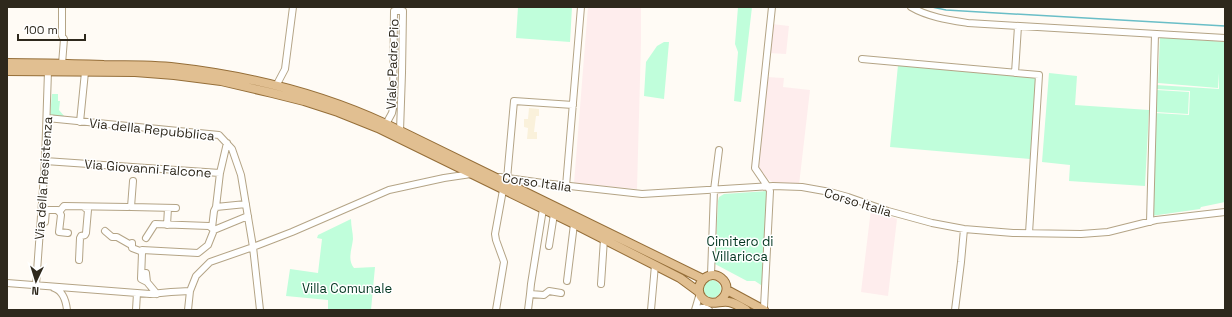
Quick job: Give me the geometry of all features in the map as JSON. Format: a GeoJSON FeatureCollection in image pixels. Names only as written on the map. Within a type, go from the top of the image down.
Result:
{"type":"FeatureCollection","features":[{"type":"Feature","properties":{"kind":"main road"},"geometry":{"type":"LineString","coordinates":[[7,63],[170,67],[219,74],[276,86],[338,104],[400,131],[484,177],[503,190],[554,214],[680,278],[699,292],[705,301],[712,303],[729,302],[746,310]]}},
{"type":"Feature","properties":{"kind":"main road"},"geometry":{"type":"LineString","coordinates":[[7,71],[136,72],[174,75],[221,81],[272,92],[364,122],[471,174],[484,177],[518,190],[703,279]]}},
{"type":"Feature","properties":{"kind":"main road"},"geometry":{"type":"LineString","coordinates":[[699,292],[700,284],[703,279],[711,275],[718,276],[725,283],[727,290],[724,297],[718,302]]}},
{"type":"Feature","properties":{"kind":"main road"},"geometry":{"type":"LineString","coordinates":[[727,290],[763,310]]}},
{"type":"Feature","properties":{"kind":"street"},"geometry":{"type":"LineString","coordinates":[[62,7],[62,36],[64,39],[62,64]]}},
{"type":"Feature","properties":{"kind":"street"},"geometry":{"type":"LineString","coordinates":[[276,86],[285,69],[293,7]]}},
{"type":"Feature","properties":{"kind":"street"},"geometry":{"type":"LineString","coordinates":[[566,186],[581,7]]}},
{"type":"Feature","properties":{"kind":"street"},"geometry":{"type":"LineString","coordinates":[[763,310],[770,191],[755,168],[772,7]]}},
{"type":"Feature","properties":{"kind":"street"},"geometry":{"type":"LineString","coordinates":[[911,7],[937,17],[968,23],[1225,38]]}},
{"type":"Feature","properties":{"kind":"street","name":"Viale Padre Pio"},"geometry":{"type":"LineString","coordinates":[[386,124],[393,108],[394,11],[403,11],[400,131]]}},
{"type":"Feature","properties":{"kind":"street"},"geometry":{"type":"LineString","coordinates":[[1016,73],[1018,26]]}},
{"type":"Feature","properties":{"kind":"street"},"geometry":{"type":"LineString","coordinates":[[1150,222],[1155,34]]}},
{"type":"Feature","properties":{"kind":"street"},"geometry":{"type":"LineString","coordinates":[[862,59],[1039,75],[1028,233]]}},
{"type":"Feature","properties":{"kind":"street","name":"Via della Resistenza"},"geometry":{"type":"LineString","coordinates":[[36,285],[44,210],[48,71]]}},
{"type":"Feature","properties":{"kind":"street"},"geometry":{"type":"LineString","coordinates":[[80,122],[85,72]]}},
{"type":"Feature","properties":{"kind":"street"},"geometry":{"type":"LineString","coordinates":[[507,179],[514,101],[573,105]]}},
{"type":"Feature","properties":{"kind":"street","name":"Via della Repubblica"},"geometry":{"type":"LineString","coordinates":[[47,118],[219,135],[232,149],[241,175],[254,247],[260,310]]}},
{"type":"Feature","properties":{"kind":"street","name":"Via Giovanni Falcone"},"geometry":{"type":"LineString","coordinates":[[45,161],[220,173],[227,143]]}},
{"type":"Feature","properties":{"kind":"street"},"geometry":{"type":"LineString","coordinates":[[711,275],[714,190],[719,150]]}},
{"type":"Feature","properties":{"kind":"street"},"geometry":{"type":"LineString","coordinates":[[445,178],[451,170],[448,162]]}},
{"type":"Feature","properties":{"kind":"street"},"geometry":{"type":"LineString","coordinates":[[105,231],[112,237],[117,237],[132,244],[132,248],[140,251],[198,253],[208,245],[213,229],[214,211],[216,207],[220,173]]}},
{"type":"Feature","properties":{"kind":"street"},"geometry":{"type":"LineString","coordinates":[[188,310],[190,292],[196,276],[210,262],[292,232],[389,190],[471,174]]}},
{"type":"Feature","properties":{"kind":"street","name":"Corso Italia"},"geometry":{"type":"LineString","coordinates":[[484,177],[642,194],[768,187],[802,187],[830,192],[918,220],[964,229],[1028,233],[1081,234],[1108,232],[1150,222],[1225,212]]}},
{"type":"Feature","properties":{"kind":"street"},"geometry":{"type":"LineString","coordinates":[[518,190],[521,180]]}},
{"type":"Feature","properties":{"kind":"street"},"geometry":{"type":"LineString","coordinates":[[133,181],[131,207],[176,208]]}},
{"type":"Feature","properties":{"kind":"street"},"geometry":{"type":"LineString","coordinates":[[496,310],[504,262],[495,234],[503,190]]}},
{"type":"Feature","properties":{"kind":"street"},"geometry":{"type":"LineString","coordinates":[[216,207],[246,204]]}},
{"type":"Feature","properties":{"kind":"street"},"geometry":{"type":"LineString","coordinates":[[68,232],[60,232],[60,212],[64,206],[128,207]]}},
{"type":"Feature","properties":{"kind":"street"},"geometry":{"type":"LineString","coordinates":[[79,260],[80,238],[86,233],[88,210],[84,207]]}},
{"type":"Feature","properties":{"kind":"street"},"geometry":{"type":"LineString","coordinates":[[167,225],[168,208]]}},
{"type":"Feature","properties":{"kind":"street"},"geometry":{"type":"LineString","coordinates":[[528,310],[543,209]]}},
{"type":"Feature","properties":{"kind":"street"},"geometry":{"type":"LineString","coordinates":[[44,231],[44,210],[54,210],[60,212]]}},
{"type":"Feature","properties":{"kind":"street"},"geometry":{"type":"LineString","coordinates":[[549,246],[554,214]]}},
{"type":"Feature","properties":{"kind":"street"},"geometry":{"type":"LineString","coordinates":[[213,229],[248,216]]}},
{"type":"Feature","properties":{"kind":"street"},"geometry":{"type":"LineString","coordinates":[[146,238],[154,224],[209,226],[213,229]]}},
{"type":"Feature","properties":{"kind":"street"},"geometry":{"type":"LineString","coordinates":[[567,281],[574,224]]}},
{"type":"Feature","properties":{"kind":"street"},"geometry":{"type":"LineString","coordinates":[[955,310],[962,262],[964,229]]}},
{"type":"Feature","properties":{"kind":"street"},"geometry":{"type":"LineString","coordinates":[[601,284],[604,239]]}},
{"type":"Feature","properties":{"kind":"street"},"geometry":{"type":"LineString","coordinates":[[140,251],[142,253],[141,279],[148,282]]}},
{"type":"Feature","properties":{"kind":"street"},"geometry":{"type":"LineString","coordinates":[[651,310],[655,265]]}},
{"type":"Feature","properties":{"kind":"street"},"geometry":{"type":"LineString","coordinates":[[146,273],[148,282],[157,294]]}},
{"type":"Feature","properties":{"kind":"street"},"geometry":{"type":"LineString","coordinates":[[7,283],[157,294],[190,292]]}},
{"type":"Feature","properties":{"kind":"street"},"geometry":{"type":"LineString","coordinates":[[48,286],[56,289],[62,294],[67,304],[67,310]]}},
{"type":"Feature","properties":{"kind":"street"},"geometry":{"type":"LineString","coordinates":[[530,294],[544,295],[549,291],[561,293]]}},
{"type":"Feature","properties":{"kind":"street"},"geometry":{"type":"LineString","coordinates":[[696,310],[699,292]]}},
{"type":"Feature","properties":{"kind":"street"},"geometry":{"type":"LineString","coordinates":[[136,310],[137,293]]}},
{"type":"Feature","properties":{"kind":"street"},"geometry":{"type":"LineString","coordinates":[[712,310],[718,302]]}},
{"type":"Feature","properties":{"kind":"street"},"geometry":{"type":"LineString","coordinates":[[696,310],[704,307],[709,310]]}},
{"type":"Feature","properties":{"kind":"shaded area"},"geometry":{"type":"Polygon","coordinates":[[[588,7],[641,7],[637,189],[574,183],[588,7]]]}},
{"type":"Feature","properties":{"kind":"shaded area"},"geometry":{"type":"Polygon","coordinates":[[[772,24],[789,26],[786,54],[769,53],[772,24]]]}},
{"type":"Feature","properties":{"kind":"shaded area"},"geometry":{"type":"Polygon","coordinates":[[[766,77],[784,78],[783,87],[810,90],[799,185],[774,183],[765,177],[757,165],[766,77]]]}},
{"type":"Feature","properties":{"kind":"shaded area"},"geometry":{"type":"Polygon","coordinates":[[[529,108],[539,109],[539,116],[536,116],[534,132],[537,132],[537,139],[527,139],[528,128],[524,127],[524,119],[528,119],[529,108]]]}},
{"type":"Feature","properties":{"kind":"shaded area"},"geometry":{"type":"Polygon","coordinates":[[[871,209],[897,219],[888,296],[861,292],[871,209]]]}},
{"type":"Feature","properties":{"kind":"green space"},"geometry":{"type":"Polygon","coordinates":[[[518,7],[572,7],[570,42],[516,38],[518,7]]]}},
{"type":"Feature","properties":{"kind":"green space"},"geometry":{"type":"Polygon","coordinates":[[[738,7],[752,7],[741,102],[734,101],[738,52],[735,44],[738,7]]]}},
{"type":"Feature","properties":{"kind":"green space"},"geometry":{"type":"Polygon","coordinates":[[[1160,37],[1225,42],[1225,202],[1201,207],[1200,209],[1151,216],[1155,113],[1189,115],[1190,91],[1156,89],[1156,85],[1219,89],[1219,73],[1218,88],[1158,83],[1160,37]]]}},
{"type":"Feature","properties":{"kind":"green space"},"geometry":{"type":"Polygon","coordinates":[[[664,42],[669,42],[664,99],[644,96],[646,62],[657,46],[664,42]]]}},
{"type":"Feature","properties":{"kind":"green space"},"geometry":{"type":"Polygon","coordinates":[[[898,65],[1036,77],[1030,159],[890,147],[898,65]]]}},
{"type":"Feature","properties":{"kind":"green space"},"geometry":{"type":"Polygon","coordinates":[[[1049,73],[1077,76],[1075,105],[1149,110],[1145,186],[1069,181],[1070,165],[1042,162],[1049,73]]]}},
{"type":"Feature","properties":{"kind":"green space"},"geometry":{"type":"Polygon","coordinates":[[[1157,90],[1189,92],[1188,114],[1156,112],[1157,90]]]}},
{"type":"Feature","properties":{"kind":"green space"},"geometry":{"type":"Polygon","coordinates":[[[52,94],[58,94],[58,101],[60,101],[59,110],[65,117],[50,115],[52,94]]]}},
{"type":"Feature","properties":{"kind":"green space","name":"Cimitero di Villaricca"},"geometry":{"type":"Polygon","coordinates":[[[767,191],[764,287],[755,281],[747,281],[715,264],[719,197],[724,194],[767,191]]]}},
{"type":"Feature","properties":{"kind":"green space","name":"Villa Comunale"},"geometry":{"type":"Polygon","coordinates":[[[351,219],[353,239],[350,258],[352,265],[354,268],[375,267],[371,310],[328,310],[328,300],[286,296],[290,269],[318,273],[322,239],[317,238],[318,235],[351,219]]]}},
{"type":"Feature","properties":{"kind":"green space"},"geometry":{"type":"Polygon","coordinates":[[[712,280],[718,283],[721,289],[718,295],[712,298],[706,295],[703,289],[706,283],[712,280]]]}},
{"type":"Feature","properties":{"kind":"waterway"},"geometry":{"type":"LineString","coordinates":[[932,7],[946,10],[1225,26]]}}]}
